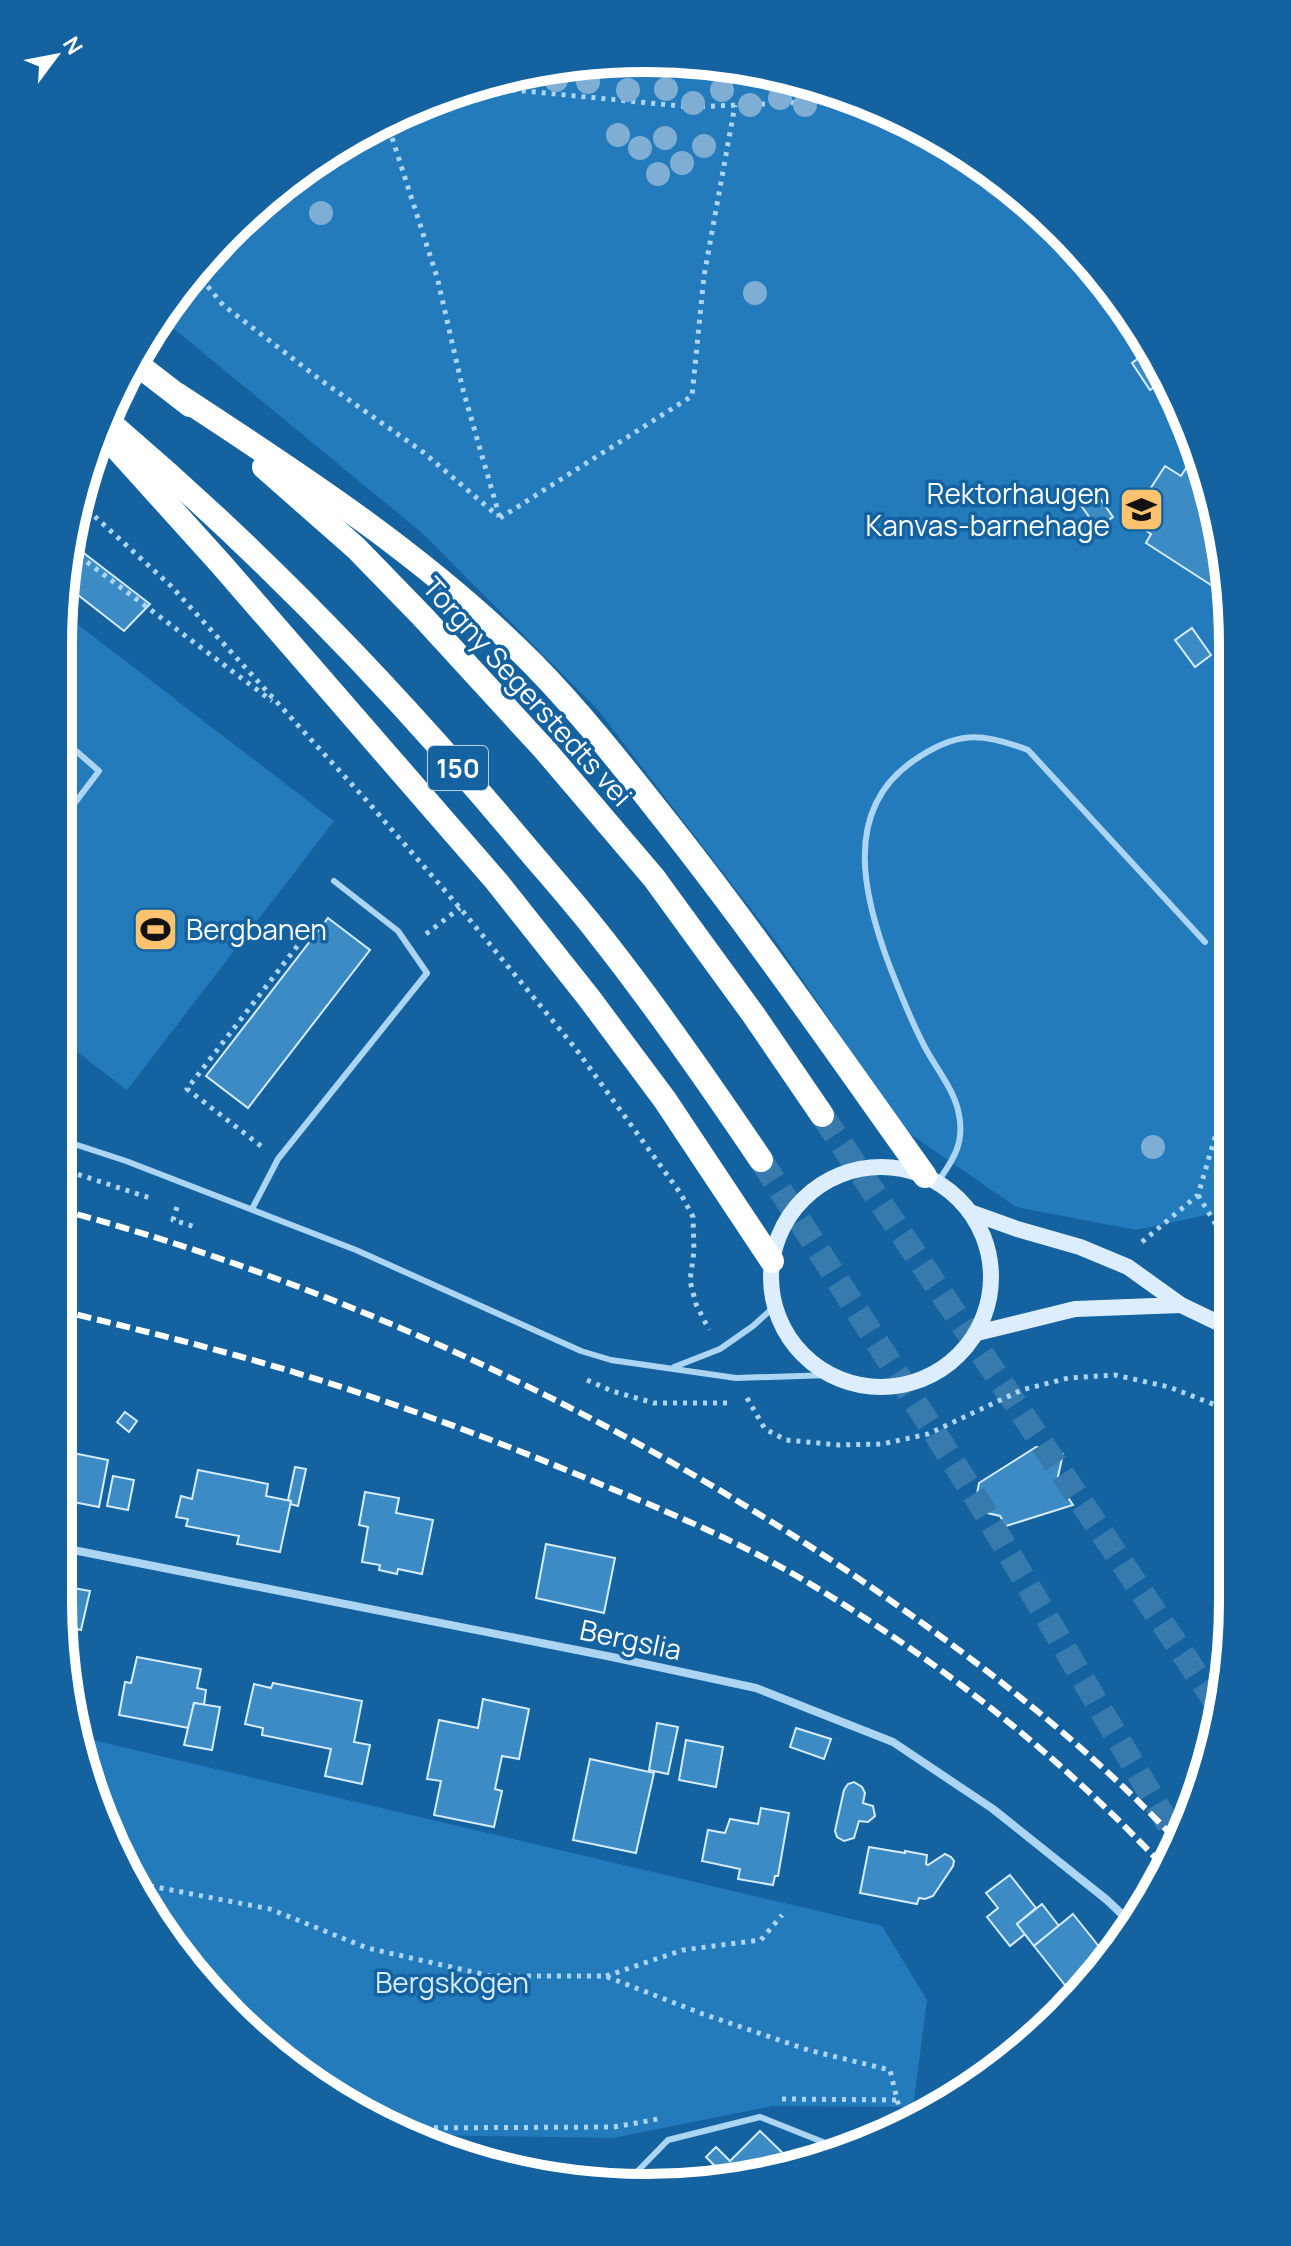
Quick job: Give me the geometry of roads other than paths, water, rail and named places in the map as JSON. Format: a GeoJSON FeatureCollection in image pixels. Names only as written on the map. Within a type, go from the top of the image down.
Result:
{"type":"FeatureCollection","features":[{"type":"Feature","properties":{"kind":"highway","name":"Torgny Segerstedts vei"},"geometry":{"type":"LineString","coordinates":[[144,369],[268,470],[356,548],[545,750],[654,878],[822,1115]]}},
{"type":"Feature","properties":{"kind":"highway"},"geometry":{"type":"LineString","coordinates":[[178,395],[309,481],[442,581],[533,664],[599,736],[721,890],[931,1180]]}},
{"type":"Feature","properties":{"kind":"highway","name":"150"},"geometry":{"type":"LineString","coordinates":[[115,428],[156,462],[355,653],[486,800],[598,932],[694,1061],[761,1160]]}},
{"type":"Feature","properties":{"kind":"highway"},"geometry":{"type":"LineString","coordinates":[[110,441],[497,882],[665,1100],[772,1261]]}},
{"type":"Feature","properties":{"kind":"main road"},"geometry":{"type":"LineString","coordinates":[[881,1167],[903,1169],[931,1180],[957,1198],[970,1212],[983,1235],[990,1259],[991,1284],[987,1309],[977,1333],[963,1352],[946,1367],[920,1381],[890,1388],[859,1386],[811,1363],[795,1347],[775,1306],[771,1284],[772,1261],[788,1219],[801,1201],[818,1187],[848,1173],[881,1167]]}},
{"type":"Feature","properties":{"kind":"main road"},"geometry":{"type":"LineString","coordinates":[[970,1212],[1080,1247],[1128,1267],[1181,1305],[1219,1323]]}},
{"type":"Feature","properties":{"kind":"main road"},"geometry":{"type":"LineString","coordinates":[[977,1333],[1075,1309],[1181,1305]]}},
{"type":"Feature","properties":{"kind":"street","name":"Bergslia"},"geometry":{"type":"LineString","coordinates":[[72,1550],[756,1688],[893,1742],[993,1809],[1124,1916]]}},
{"type":"Feature","properties":{"kind":"lane"},"geometry":{"type":"LineString","coordinates":[[931,1180],[957,1154],[960,1130],[958,1109],[903,1001],[870,910],[865,873],[865,836],[873,810],[885,788],[905,766],[928,751],[973,736],[1000,739],[1028,750],[1205,942]]}},
{"type":"Feature","properties":{"kind":"lane"},"geometry":{"type":"LineString","coordinates":[[72,747],[99,771],[72,807]]}},
{"type":"Feature","properties":{"kind":"lane"},"geometry":{"type":"LineString","coordinates":[[252,1209],[278,1159],[427,973],[398,931],[334,881]]}},
{"type":"Feature","properties":{"kind":"lane"},"geometry":{"type":"LineString","coordinates":[[72,1143],[356,1250],[581,1351],[611,1360],[736,1378],[831,1375]]}},
{"type":"Feature","properties":{"kind":"lane"},"geometry":{"type":"LineString","coordinates":[[671,1369],[720,1349],[775,1306]]}},
{"type":"Feature","properties":{"kind":"lane"},"geometry":{"type":"LineString","coordinates":[[635,2174],[668,2140],[760,2117],[829,2144]]}},
{"type":"Feature","properties":{"kind":"tunnel"},"geometry":{"type":"LineString","coordinates":[[822,1115],[1211,1695]]}},
{"type":"Feature","properties":{"kind":"tunnel"},"geometry":{"type":"LineString","coordinates":[[761,1160],[980,1504],[1171,1829]]}},
{"type":"Feature","properties":{"kind":"railway"},"geometry":{"type":"LineString","coordinates":[[72,1213],[278,1279],[387,1322],[493,1370],[699,1478],[798,1539],[969,1658],[1077,1745],[1169,1833]]}},
{"type":"Feature","properties":{"kind":"railway"},"geometry":{"type":"LineString","coordinates":[[72,1314],[242,1357],[378,1399],[556,1466],[748,1549],[896,1638],[991,1708],[1082,1785],[1157,1860]]}},
{"type":"Feature","properties":{"kind":"place","name":"Rektorhaugen Kanvas-barnehage"},"geometry":{"type":"Point","coordinates":[1141,509]}},
{"type":"Feature","properties":{"kind":"place","name":"Bergbanen"},"geometry":{"type":"Point","coordinates":[155,929]}},
{"type":"Feature","properties":{"kind":"park label","name":"Bergskogen"},"geometry":{"type":"Point","coordinates":[452,1982]}}]}
